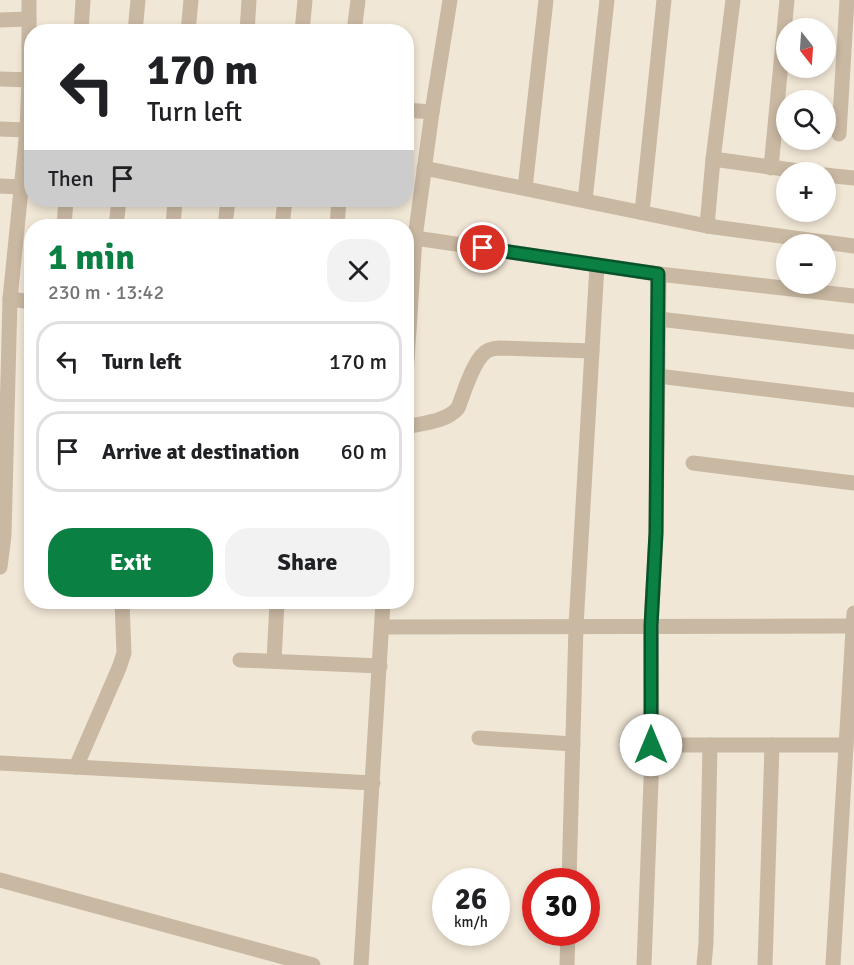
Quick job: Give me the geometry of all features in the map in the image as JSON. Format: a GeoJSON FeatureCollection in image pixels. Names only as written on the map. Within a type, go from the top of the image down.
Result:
{"type":"FeatureCollection","features":[{"type":"Feature","properties":{"kind":"street"},"geometry":{"type":"LineString","coordinates":[[29,0],[29,24]]}},
{"type":"Feature","properties":{"kind":"street"},"geometry":{"type":"LineString","coordinates":[[82,24],[83,0]]}},
{"type":"Feature","properties":{"kind":"street"},"geometry":{"type":"LineString","coordinates":[[136,24],[138,0]]}},
{"type":"Feature","properties":{"kind":"street"},"geometry":{"type":"LineString","coordinates":[[189,24],[191,0]]}},
{"type":"Feature","properties":{"kind":"street"},"geometry":{"type":"LineString","coordinates":[[248,24],[249,0]]}},
{"type":"Feature","properties":{"kind":"street"},"geometry":{"type":"LineString","coordinates":[[303,24],[305,0]]}},
{"type":"Feature","properties":{"kind":"street"},"geometry":{"type":"LineString","coordinates":[[355,24],[357,0]]}},
{"type":"Feature","properties":{"kind":"street"},"geometry":{"type":"LineString","coordinates":[[414,249],[450,0]]}},
{"type":"Feature","properties":{"kind":"street"},"geometry":{"type":"LineString","coordinates":[[525,188],[546,0]]}},
{"type":"Feature","properties":{"kind":"street"},"geometry":{"type":"LineString","coordinates":[[585,200],[607,0]]}},
{"type":"Feature","properties":{"kind":"street"},"geometry":{"type":"LineString","coordinates":[[642,213],[664,0]]}},
{"type":"Feature","properties":{"kind":"street"},"geometry":{"type":"LineString","coordinates":[[707,226],[733,0]]}},
{"type":"Feature","properties":{"kind":"street"},"geometry":{"type":"LineString","coordinates":[[771,168],[787,0]]}},
{"type":"Feature","properties":{"kind":"street"},"geometry":{"type":"LineString","coordinates":[[839,134],[847,0]]}},
{"type":"Feature","properties":{"kind":"street"},"geometry":{"type":"LineString","coordinates":[[0,20],[29,19]]}},
{"type":"Feature","properties":{"kind":"street"},"geometry":{"type":"LineString","coordinates":[[0,79],[24,80]]}},
{"type":"Feature","properties":{"kind":"street"},"geometry":{"type":"LineString","coordinates":[[414,111],[432,112]]}},
{"type":"Feature","properties":{"kind":"street"},"geometry":{"type":"LineString","coordinates":[[0,129],[24,130]]}},
{"type":"Feature","properties":{"kind":"street"},"geometry":{"type":"LineString","coordinates":[[0,567],[4,535],[10,299],[7,265],[24,158]]}},
{"type":"Feature","properties":{"kind":"street"},"geometry":{"type":"LineString","coordinates":[[713,159],[776,169]]}},
{"type":"Feature","properties":{"kind":"street"},"geometry":{"type":"LineString","coordinates":[[424,168],[707,226],[854,246]]}},
{"type":"Feature","properties":{"kind":"street"},"geometry":{"type":"LineString","coordinates":[[836,176],[854,178]]}},
{"type":"Feature","properties":{"kind":"street"},"geometry":{"type":"LineString","coordinates":[[0,186],[21,187]]}},
{"type":"Feature","properties":{"kind":"street"},"geometry":{"type":"LineString","coordinates":[[415,238],[658,274],[854,296]]}},
{"type":"Feature","properties":{"kind":"street"},"geometry":{"type":"LineString","coordinates":[[569,868],[576,626],[597,265]]}},
{"type":"Feature","properties":{"kind":"street"},"geometry":{"type":"LineString","coordinates":[[644,965],[651,745],[651,626],[656,533],[658,274]]}},
{"type":"Feature","properties":{"kind":"street"},"geometry":{"type":"LineString","coordinates":[[10,299],[24,301]]}},
{"type":"Feature","properties":{"kind":"street"},"geometry":{"type":"LineString","coordinates":[[659,319],[854,342]]}},
{"type":"Feature","properties":{"kind":"street"},"geometry":{"type":"LineString","coordinates":[[414,425],[447,417],[458,408],[477,362],[490,349],[592,351]]}},
{"type":"Feature","properties":{"kind":"street"},"geometry":{"type":"LineString","coordinates":[[658,376],[854,400]]}},
{"type":"Feature","properties":{"kind":"street"},"geometry":{"type":"LineString","coordinates":[[693,462],[854,483]]}},
{"type":"Feature","properties":{"kind":"street"},"geometry":{"type":"LineString","coordinates":[[76,767],[124,653],[122,609]]}},
{"type":"Feature","properties":{"kind":"street"},"geometry":{"type":"LineString","coordinates":[[273,661],[277,609]]}},
{"type":"Feature","properties":{"kind":"street"},"geometry":{"type":"LineString","coordinates":[[361,965],[383,609]]}},
{"type":"Feature","properties":{"kind":"street"},"geometry":{"type":"LineString","coordinates":[[382,627],[651,626],[854,619],[851,719],[846,745],[833,964]]}},
{"type":"Feature","properties":{"kind":"street"},"geometry":{"type":"LineString","coordinates":[[240,660],[380,666]]}},
{"type":"Feature","properties":{"kind":"street"},"geometry":{"type":"LineString","coordinates":[[479,738],[573,744]]}},
{"type":"Feature","properties":{"kind":"street"},"geometry":{"type":"LineString","coordinates":[[651,745],[846,745]]}},
{"type":"Feature","properties":{"kind":"street"},"geometry":{"type":"LineString","coordinates":[[704,965],[710,745]]}},
{"type":"Feature","properties":{"kind":"street"},"geometry":{"type":"LineString","coordinates":[[765,965],[772,745]]}},
{"type":"Feature","properties":{"kind":"street"},"geometry":{"type":"LineString","coordinates":[[0,763],[373,783]]}},
{"type":"Feature","properties":{"kind":"street"},"geometry":{"type":"LineString","coordinates":[[0,880],[313,965]]}},
{"type":"Feature","properties":{"kind":"street"},"geometry":{"type":"LineString","coordinates":[[567,965],[568,946]]}},
{"type":"Feature","properties":{"kind":"route"},"geometry":{"type":"LineString","coordinates":[[483,248],[658,274],[656,533],[651,626],[651,745]]}}]}
